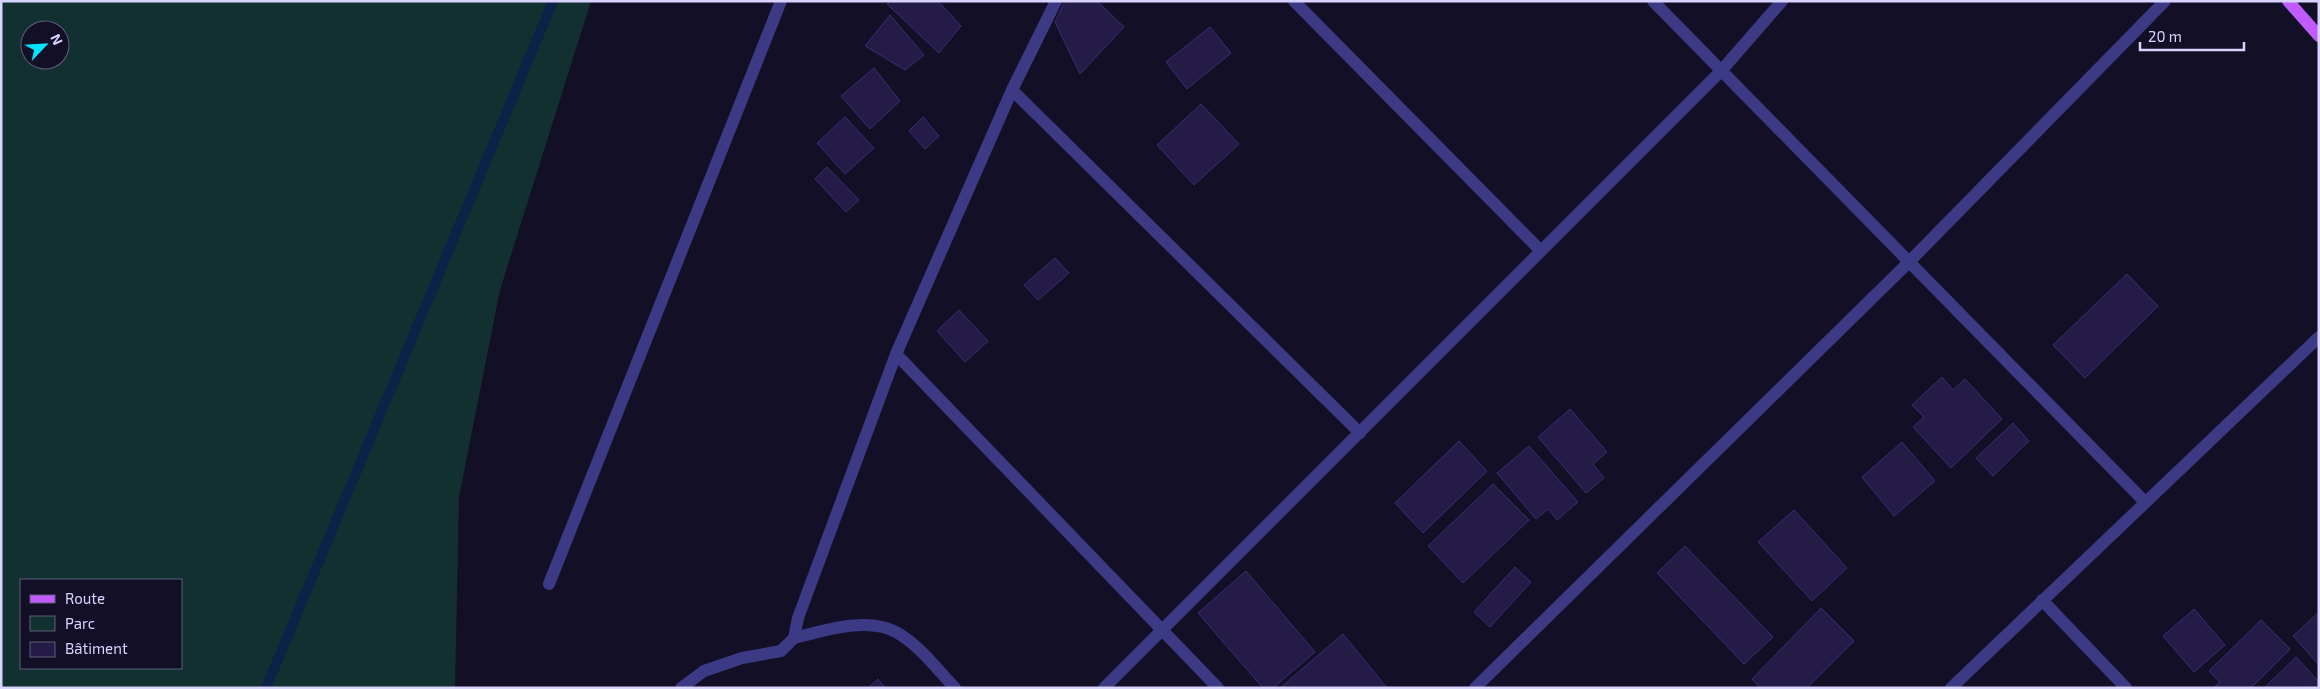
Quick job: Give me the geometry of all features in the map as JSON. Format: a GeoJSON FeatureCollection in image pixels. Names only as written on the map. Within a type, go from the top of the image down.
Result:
{"type":"FeatureCollection","features":[{"type":"Feature","properties":{"kind":"main road"},"geometry":{"type":"LineString","coordinates":[[2288,1],[2319,36]]}},
{"type":"Feature","properties":{"kind":"street"},"geometry":{"type":"LineString","coordinates":[[549,584],[781,1]]}},
{"type":"Feature","properties":{"kind":"street"},"geometry":{"type":"LineString","coordinates":[[794,638],[798,618],[896,354],[1012,90],[1056,1]]}},
{"type":"Feature","properties":{"kind":"street"},"geometry":{"type":"LineString","coordinates":[[1294,1],[1541,251]]}},
{"type":"Feature","properties":{"kind":"street"},"geometry":{"type":"LineString","coordinates":[[1653,1],[2145,502]]}},
{"type":"Feature","properties":{"kind":"street"},"geometry":{"type":"LineString","coordinates":[[1104,688],[1721,70],[1782,1]]}},
{"type":"Feature","properties":{"kind":"street"},"geometry":{"type":"LineString","coordinates":[[1476,688],[1909,262],[2165,1]]}},
{"type":"Feature","properties":{"kind":"street"},"geometry":{"type":"LineString","coordinates":[[1012,90],[1360,432]]}},
{"type":"Feature","properties":{"kind":"street"},"geometry":{"type":"LineString","coordinates":[[1951,688],[2319,336]]}},
{"type":"Feature","properties":{"kind":"street"},"geometry":{"type":"LineString","coordinates":[[896,354],[1218,688]]}},
{"type":"Feature","properties":{"kind":"street"},"geometry":{"type":"LineString","coordinates":[[2042,600],[2126,688]]}},
{"type":"Feature","properties":{"kind":"street"},"geometry":{"type":"LineString","coordinates":[[681,688],[704,670],[742,658],[781,651],[794,638],[843,626],[876,626],[895,632],[912,644],[955,688]]}},
{"type":"Feature","properties":{"kind":"green space"},"geometry":{"type":"Polygon","coordinates":[[[1,1],[591,1],[500,290],[459,497],[455,688],[1,688],[1,1]]]}},
{"type":"Feature","properties":{"kind":"building"},"geometry":{"type":"Polygon","coordinates":[[[891,1],[938,1],[961,26],[939,53],[887,4],[891,1]]]}},
{"type":"Feature","properties":{"kind":"building"},"geometry":{"type":"Polygon","coordinates":[[[1065,1],[1097,1],[1124,27],[1080,74],[1055,22],[1065,1]]]}},
{"type":"Feature","properties":{"kind":"building"},"geometry":{"type":"Polygon","coordinates":[[[890,15],[924,55],[905,70],[865,46],[890,15]]]}},
{"type":"Feature","properties":{"kind":"building"},"geometry":{"type":"Polygon","coordinates":[[[1210,27],[1231,53],[1187,89],[1166,62],[1210,27]]]}},
{"type":"Feature","properties":{"kind":"building"},"geometry":{"type":"Polygon","coordinates":[[[874,68],[900,101],[870,129],[841,96],[874,68]]]}},
{"type":"Feature","properties":{"kind":"building"},"geometry":{"type":"Polygon","coordinates":[[[1201,104],[1239,144],[1194,185],[1157,145],[1201,104]]]}},
{"type":"Feature","properties":{"kind":"building"},"geometry":{"type":"Polygon","coordinates":[[[845,117],[874,148],[845,174],[817,143],[845,117]]]}},
{"type":"Feature","properties":{"kind":"building"},"geometry":{"type":"Polygon","coordinates":[[[923,117],[939,136],[925,149],[909,131],[923,117]]]}},
{"type":"Feature","properties":{"kind":"building"},"geometry":{"type":"Polygon","coordinates":[[[827,167],[859,200],[846,212],[815,179],[827,167]]]}},
{"type":"Feature","properties":{"kind":"building"},"geometry":{"type":"Polygon","coordinates":[[[1055,258],[1069,273],[1038,300],[1024,285],[1055,258]]]}},
{"type":"Feature","properties":{"kind":"building"},"geometry":{"type":"Polygon","coordinates":[[[2127,274],[2158,306],[2085,378],[2053,345],[2127,274]]]}},
{"type":"Feature","properties":{"kind":"building"},"geometry":{"type":"Polygon","coordinates":[[[959,310],[988,341],[965,362],[937,331],[959,310]]]}},
{"type":"Feature","properties":{"kind":"building"},"geometry":{"type":"Polygon","coordinates":[[[1942,377],[1953,390],[1965,379],[2002,419],[1951,468],[1913,427],[1924,417],[1912,405],[1942,377]]]}},
{"type":"Feature","properties":{"kind":"building"},"geometry":{"type":"Polygon","coordinates":[[[1570,409],[1607,452],[1593,464],[1604,478],[1586,493],[1538,437],[1570,409]]]}},
{"type":"Feature","properties":{"kind":"building"},"geometry":{"type":"Polygon","coordinates":[[[2013,423],[2029,441],[1993,476],[1976,458],[2013,423]]]}},
{"type":"Feature","properties":{"kind":"building"},"geometry":{"type":"Polygon","coordinates":[[[1459,441],[1487,471],[1423,533],[1395,503],[1459,441]]]}},
{"type":"Feature","properties":{"kind":"building"},"geometry":{"type":"Polygon","coordinates":[[[1902,442],[1935,481],[1894,516],[1862,477],[1902,442]]]}},
{"type":"Feature","properties":{"kind":"building"},"geometry":{"type":"Polygon","coordinates":[[[1529,446],[1578,502],[1557,520],[1548,509],[1536,519],[1497,473],[1529,446]]]}},
{"type":"Feature","properties":{"kind":"building"},"geometry":{"type":"Polygon","coordinates":[[[1493,484],[1529,520],[1463,583],[1428,546],[1493,484]]]}},
{"type":"Feature","properties":{"kind":"building"},"geometry":{"type":"Polygon","coordinates":[[[1794,510],[1847,568],[1812,601],[1758,542],[1794,510]]]}},
{"type":"Feature","properties":{"kind":"building"},"geometry":{"type":"Polygon","coordinates":[[[1685,546],[1773,637],[1744,664],[1657,573],[1685,546]]]}},
{"type":"Feature","properties":{"kind":"building"},"geometry":{"type":"Polygon","coordinates":[[[1515,567],[1531,582],[1490,627],[1474,612],[1515,567]]]}},
{"type":"Feature","properties":{"kind":"building"},"geometry":{"type":"Polygon","coordinates":[[[1246,571],[1315,652],[1273,688],[1263,688],[1198,613],[1246,571]]]}},
{"type":"Feature","properties":{"kind":"building"},"geometry":{"type":"Polygon","coordinates":[[[1821,608],[1854,641],[1807,688],[1760,688],[1752,679],[1821,608]]]}},
{"type":"Feature","properties":{"kind":"building"},"geometry":{"type":"Polygon","coordinates":[[[2194,609],[2225,645],[2194,672],[2163,636],[2194,609]]]}},
{"type":"Feature","properties":{"kind":"building"},"geometry":{"type":"Polygon","coordinates":[[[2319,612],[2319,665],[2293,636],[2319,612]]]}},
{"type":"Feature","properties":{"kind":"building"},"geometry":{"type":"Polygon","coordinates":[[[2261,620],[2290,649],[2251,688],[2213,688],[2220,682],[2209,671],[2261,620]]]}},
{"type":"Feature","properties":{"kind":"building"},"geometry":{"type":"Polygon","coordinates":[[[1343,634],[1387,688],[1280,688],[1343,634]]]}},
{"type":"Feature","properties":{"kind":"building"},"geometry":{"type":"Polygon","coordinates":[[[2296,657],[2319,682],[2319,687],[2264,688],[2296,657]]]}},
{"type":"Feature","properties":{"kind":"building"},"geometry":{"type":"Polygon","coordinates":[[[878,679],[885,688],[868,688],[878,679]]]}},
{"type":"Feature","properties":{"kind":"waterway"},"geometry":{"type":"LineString","coordinates":[[266,688],[553,1]]}}]}
